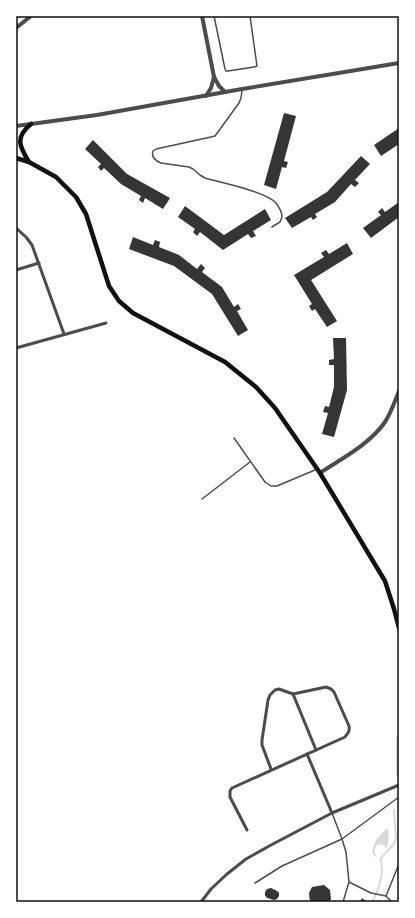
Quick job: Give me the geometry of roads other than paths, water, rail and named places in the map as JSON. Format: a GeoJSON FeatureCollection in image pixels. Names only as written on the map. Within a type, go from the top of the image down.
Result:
{"type":"FeatureCollection","features":[{"type":"Feature","properties":{"kind":"main road"},"geometry":{"type":"LineString","coordinates":[[29,162],[22,150],[20,142],[24,129],[31,124]]}},
{"type":"Feature","properties":{"kind":"main road"},"geometry":{"type":"LineString","coordinates":[[16,158],[29,162],[56,177],[76,197],[86,214],[109,286],[119,301],[133,313],[225,362],[256,387],[275,408],[318,471],[385,581],[399,628]]}},
{"type":"Feature","properties":{"kind":"street"},"geometry":{"type":"LineString","coordinates":[[16,28],[31,16]]}},
{"type":"Feature","properties":{"kind":"street"},"geometry":{"type":"LineString","coordinates":[[202,16],[214,77],[218,86],[225,92]]}},
{"type":"Feature","properties":{"kind":"street"},"geometry":{"type":"LineString","coordinates":[[16,126],[97,115],[399,63]]}},
{"type":"Feature","properties":{"kind":"street"},"geometry":{"type":"LineString","coordinates":[[206,96],[214,77]]}},
{"type":"Feature","properties":{"kind":"street"},"geometry":{"type":"LineString","coordinates":[[16,228],[32,245],[64,334]]}},
{"type":"Feature","properties":{"kind":"street"},"geometry":{"type":"LineString","coordinates":[[16,270],[39,263]]}},
{"type":"Feature","properties":{"kind":"street"},"geometry":{"type":"LineString","coordinates":[[16,348],[106,322]]}},
{"type":"Feature","properties":{"kind":"street"},"geometry":{"type":"LineString","coordinates":[[318,471],[366,442],[377,432],[386,421],[399,392]]}},
{"type":"Feature","properties":{"kind":"street"},"geometry":{"type":"LineString","coordinates":[[247,830],[230,797],[230,791],[232,788],[271,769],[316,750],[345,736],[348,733],[349,726],[334,692],[331,689],[326,688],[293,694],[279,689],[275,690],[270,695],[262,745],[271,769]]}},
{"type":"Feature","properties":{"kind":"street"},"geometry":{"type":"LineString","coordinates":[[293,694],[316,750]]}},
{"type":"Feature","properties":{"kind":"street"},"geometry":{"type":"LineString","coordinates":[[307,754],[332,813]]}},
{"type":"Feature","properties":{"kind":"street"},"geometry":{"type":"LineString","coordinates":[[201,902],[226,874],[246,859],[332,813],[399,785]]}},
{"type":"Feature","properties":{"kind":"lane"},"geometry":{"type":"LineString","coordinates":[[214,16],[226,71],[257,66],[250,16]]}},
{"type":"Feature","properties":{"kind":"lane"},"geometry":{"type":"LineString","coordinates":[[242,89],[239,103],[215,136],[156,149],[153,151],[153,155],[154,159],[161,163],[189,166],[205,178],[269,198],[276,203],[280,209],[282,217],[280,222],[272,227]]}},
{"type":"Feature","properties":{"kind":"lane"},"geometry":{"type":"LineString","coordinates":[[234,438],[265,482],[270,486],[277,486],[318,471]]}},
{"type":"Feature","properties":{"kind":"lane"},"geometry":{"type":"LineString","coordinates":[[202,499],[250,462]]}},
{"type":"Feature","properties":{"kind":"lane"},"geometry":{"type":"LineString","coordinates":[[255,883],[282,866],[342,839],[399,797]]}},
{"type":"Feature","properties":{"kind":"lane"},"geometry":{"type":"LineString","coordinates":[[332,813],[346,852],[349,882],[343,902]]}},
{"type":"Feature","properties":{"kind":"lane"},"geometry":{"type":"LineString","coordinates":[[386,896],[399,864]]}},
{"type":"Feature","properties":{"kind":"lane"},"geometry":{"type":"LineString","coordinates":[[349,882],[371,893],[386,896],[392,902]]}},
{"type":"Feature","properties":{"kind":"waterway"},"geometry":{"type":"LineString","coordinates":[[397,737],[397,775]]}},
{"type":"Feature","properties":{"kind":"waterway"},"geometry":{"type":"LineString","coordinates":[[372,902],[381,879],[381,858],[394,844],[396,837],[394,810]]}}]}
